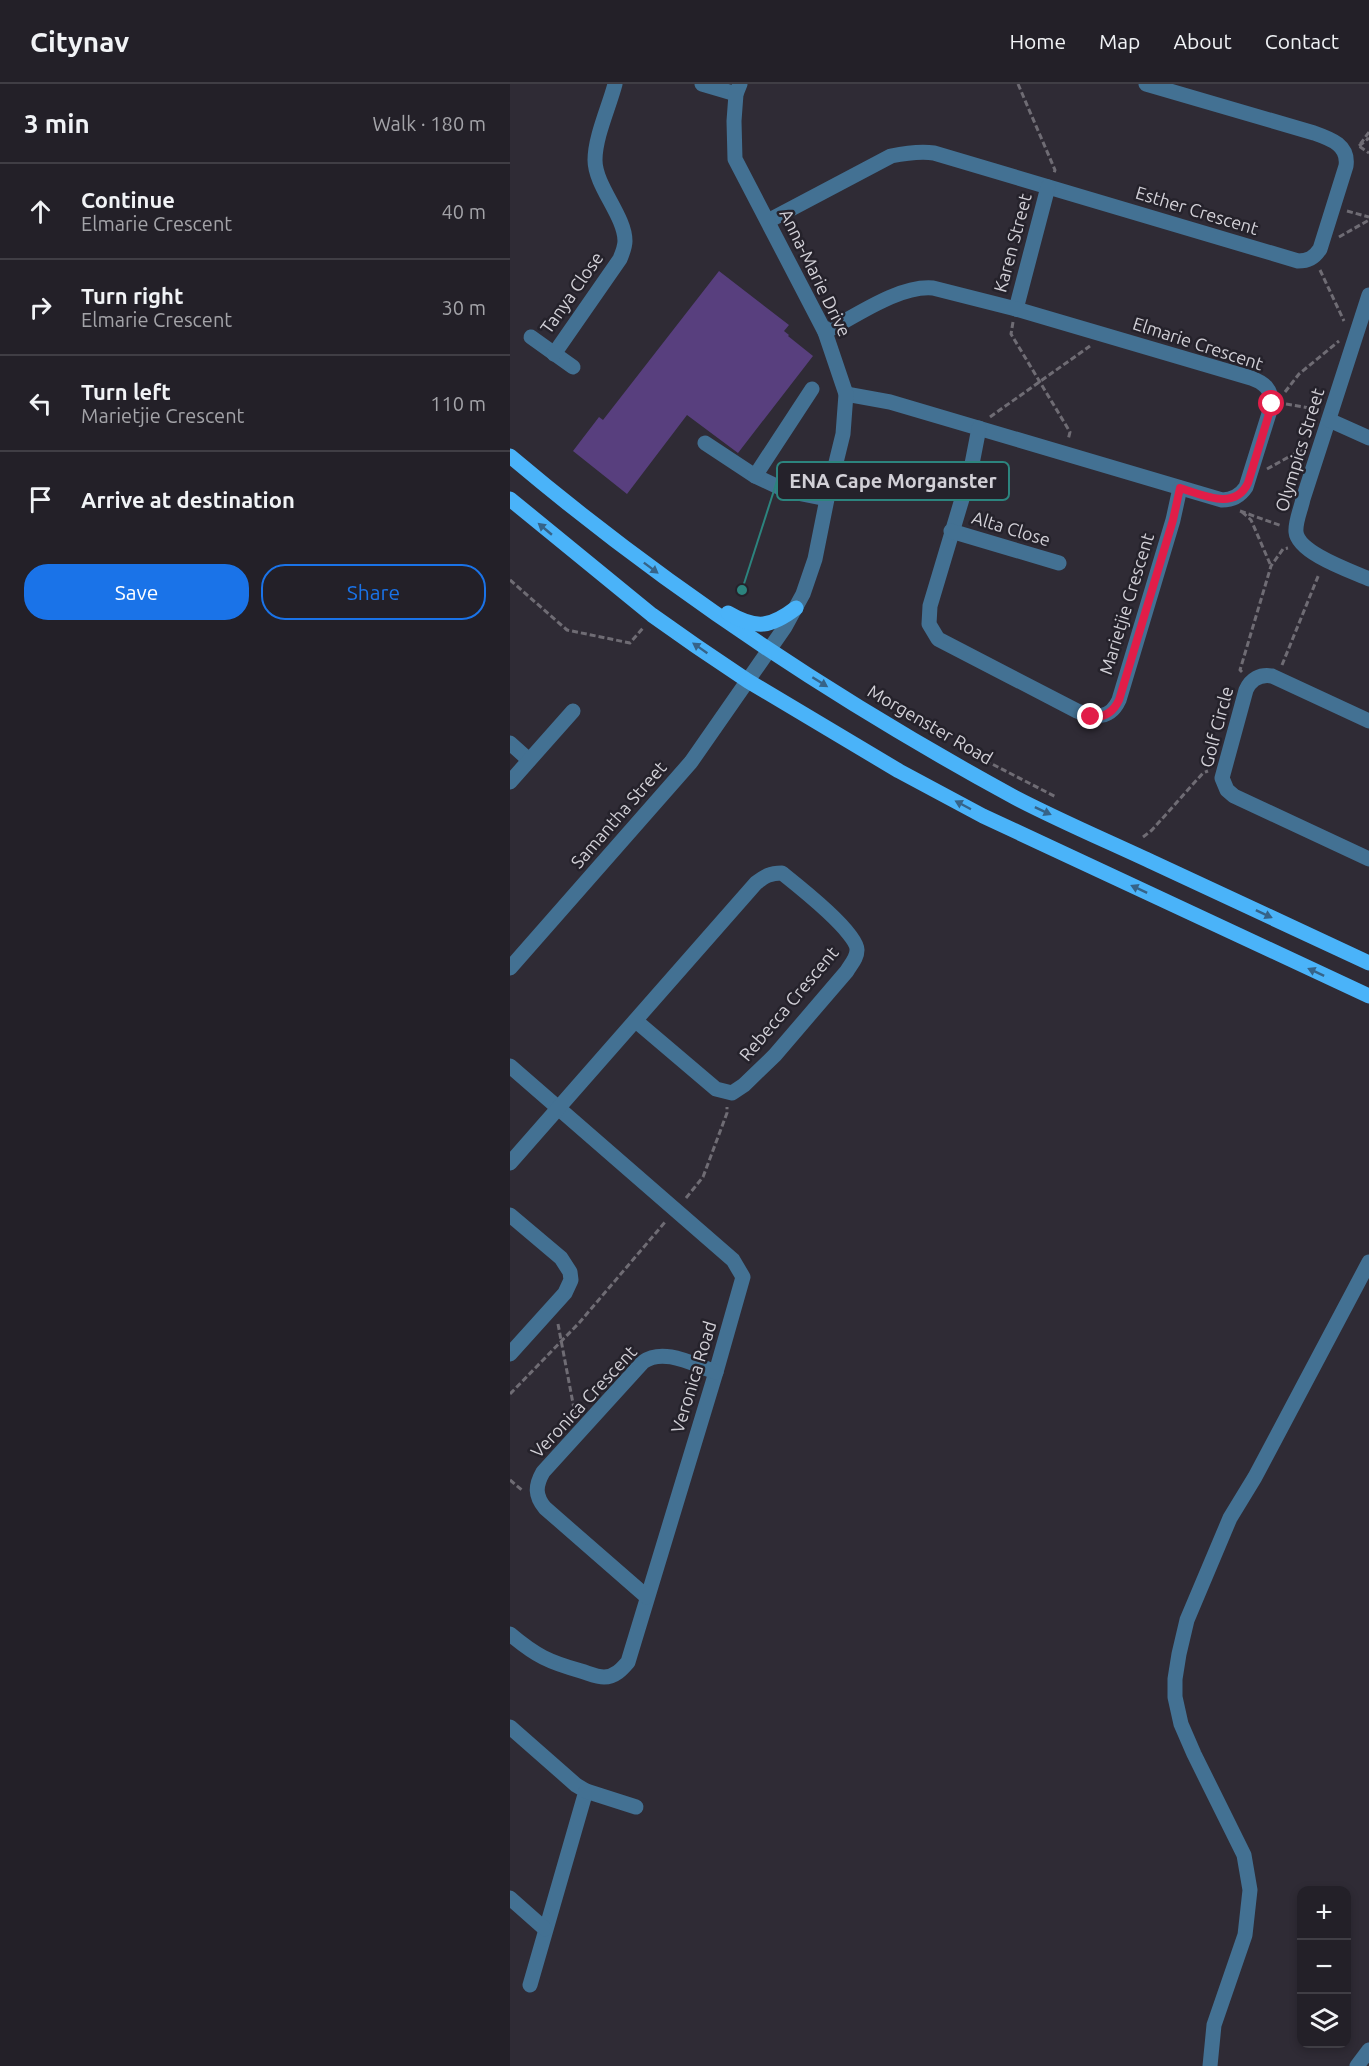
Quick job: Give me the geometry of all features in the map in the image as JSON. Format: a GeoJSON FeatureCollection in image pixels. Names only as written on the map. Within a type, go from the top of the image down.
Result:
{"type":"FeatureCollection","features":[{"type":"Feature","properties":{"kind":"main road","name":"Morgenster Road"},"geometry":{"type":"LineString","coordinates":[[510,456],[554,494],[683,591],[817,680],[911,738],[1016,798],[1369,963]]}},
{"type":"Feature","properties":{"kind":"main road"},"geometry":{"type":"LineString","coordinates":[[510,499],[652,615],[748,681],[899,771],[983,816],[1369,996]]}},
{"type":"Feature","properties":{"kind":"main road"},"geometry":{"type":"LineString","coordinates":[[683,591],[696,594],[741,620],[753,623],[772,623],[796,608]]}},
{"type":"Feature","properties":{"kind":"street","name":"Tanya Close"},"geometry":{"type":"LineString","coordinates":[[554,354],[624,251],[626,242],[623,231],[597,171],[595,160],[597,143],[615,84]]}},
{"type":"Feature","properties":{"kind":"street"},"geometry":{"type":"LineString","coordinates":[[702,84],[738,89]]}},
{"type":"Feature","properties":{"kind":"street"},"geometry":{"type":"LineString","coordinates":[[1146,84],[1331,139],[1341,146],[1347,158],[1317,253]]}},
{"type":"Feature","properties":{"kind":"street","name":"Anna-Marie Drive"},"geometry":{"type":"LineString","coordinates":[[738,89],[734,121],[735,159],[825,332],[846,394],[843,434],[811,574],[796,608],[771,650]]}},
{"type":"Feature","properties":{"kind":"street","name":"Esther Crescent"},"geometry":{"type":"LineString","coordinates":[[768,221],[891,156],[909,152],[934,153],[1298,261],[1308,261],[1317,253]]}},
{"type":"Feature","properties":{"kind":"street","name":"Karen Street"},"geometry":{"type":"LineString","coordinates":[[1016,309],[1047,187]]}},
{"type":"Feature","properties":{"kind":"street","name":"Elmarie Crescent"},"geometry":{"type":"LineString","coordinates":[[825,332],[898,293],[922,287],[948,291],[1016,309],[1251,378],[1268,388],[1272,396],[1272,404],[1248,483]]}},
{"type":"Feature","properties":{"kind":"street","name":"Olympics Street"},"geometry":{"type":"LineString","coordinates":[[1298,537],[1304,499],[1369,297]]}},
{"type":"Feature","properties":{"kind":"street","name":"Tanya Close"},"geometry":{"type":"LineString","coordinates":[[531,336],[573,367]]}},
{"type":"Feature","properties":{"kind":"street"},"geometry":{"type":"LineString","coordinates":[[755,476],[812,389]]}},
{"type":"Feature","properties":{"kind":"street"},"geometry":{"type":"LineString","coordinates":[[846,394],[890,402],[1217,499],[1227,500],[1240,494],[1248,483]]}},
{"type":"Feature","properties":{"kind":"street"},"geometry":{"type":"LineString","coordinates":[[1329,420],[1369,438]]}},
{"type":"Feature","properties":{"kind":"street","name":"Marietjie Crescent"},"geometry":{"type":"LineString","coordinates":[[983,429],[928,614],[929,624],[938,639],[1091,717],[1098,717],[1112,711],[1119,700],[1173,520],[1180,488]]}},
{"type":"Feature","properties":{"kind":"street"},"geometry":{"type":"LineString","coordinates":[[705,443],[755,476],[787,491],[827,499]]}},
{"type":"Feature","properties":{"kind":"street","name":"Alta Close"},"geometry":{"type":"LineString","coordinates":[[951,531],[1059,563]]}},
{"type":"Feature","properties":{"kind":"street"},"geometry":{"type":"LineString","coordinates":[[1298,537],[1326,559],[1369,579]]}},
{"type":"Feature","properties":{"kind":"street","name":"Samantha Street"},"geometry":{"type":"LineString","coordinates":[[510,968],[691,762],[723,714],[771,650]]}},
{"type":"Feature","properties":{"kind":"street","name":"Golf Circle"},"geometry":{"type":"LineString","coordinates":[[1276,678],[1263,675],[1251,682],[1246,690],[1226,762],[1223,782],[1227,790],[1234,796],[1369,859]]}},
{"type":"Feature","properties":{"kind":"street"},"geometry":{"type":"LineString","coordinates":[[1276,678],[1369,721]]}},
{"type":"Feature","properties":{"kind":"street"},"geometry":{"type":"LineString","coordinates":[[510,782],[573,711]]}},
{"type":"Feature","properties":{"kind":"street"},"geometry":{"type":"LineString","coordinates":[[510,743],[529,760]]}},
{"type":"Feature","properties":{"kind":"street","name":"Rebecca Crescent"},"geometry":{"type":"LineString","coordinates":[[510,1162],[756,883],[765,876],[782,873],[854,938],[858,949],[847,971],[775,1055],[744,1085],[732,1093],[726,1093]]}},
{"type":"Feature","properties":{"kind":"street"},"geometry":{"type":"LineString","coordinates":[[636,1021],[716,1089],[726,1093]]}},
{"type":"Feature","properties":{"kind":"street","name":"Veronica Road"},"geometry":{"type":"LineString","coordinates":[[510,1066],[733,1260],[743,1276],[628,1662],[621,1670],[603,1677],[538,1656],[510,1634]]}},
{"type":"Feature","properties":{"kind":"street"},"geometry":{"type":"LineString","coordinates":[[510,1215],[561,1258],[570,1272],[569,1286],[510,1354]]}},
{"type":"Feature","properties":{"kind":"street"},"geometry":{"type":"LineString","coordinates":[[1210,2066],[1214,2025],[1245,1935],[1250,1890],[1248,1872],[1239,1844],[1181,1724],[1175,1697],[1179,1654],[1190,1611],[1230,1518],[1255,1478],[1369,1262]]}},
{"type":"Feature","properties":{"kind":"street","name":"Veronica Crescent"},"geometry":{"type":"LineString","coordinates":[[648,1597],[545,1508],[538,1500],[537,1483],[543,1473],[643,1362],[651,1356],[668,1356],[716,1372]]}},
{"type":"Feature","properties":{"kind":"street"},"geometry":{"type":"LineString","coordinates":[[510,1727],[576,1785],[586,1791],[636,1807]]}},
{"type":"Feature","properties":{"kind":"street"},"geometry":{"type":"LineString","coordinates":[[530,1985],[586,1791]]}},
{"type":"Feature","properties":{"kind":"street"},"geometry":{"type":"LineString","coordinates":[[510,1898],[545,1929]]}},
{"type":"Feature","properties":{"kind":"street"},"geometry":{"type":"LineString","coordinates":[[1357,2066],[1369,2050]]}},
{"type":"Feature","properties":{"kind":"path"},"geometry":{"type":"LineString","coordinates":[[1018,84],[1055,170],[1047,187]]}},
{"type":"Feature","properties":{"kind":"path"},"geometry":{"type":"LineString","coordinates":[[1369,132],[1359,147],[1369,153]]}},
{"type":"Feature","properties":{"kind":"path"},"geometry":{"type":"LineString","coordinates":[[1333,208],[1369,218]]}},
{"type":"Feature","properties":{"kind":"path"},"geometry":{"type":"LineString","coordinates":[[1357,332],[1347,328],[1317,253],[1330,241],[1369,218]]}},
{"type":"Feature","properties":{"kind":"path"},"geometry":{"type":"LineString","coordinates":[[1016,309],[1011,334],[1070,432],[1065,454]]}},
{"type":"Feature","properties":{"kind":"path"},"geometry":{"type":"LineString","coordinates":[[1272,396],[1281,397],[1299,375],[1336,342],[1357,332]]}},
{"type":"Feature","properties":{"kind":"path"},"geometry":{"type":"LineString","coordinates":[[983,429],[989,417],[1097,342],[1099,333]]}},
{"type":"Feature","properties":{"kind":"path"},"geometry":{"type":"LineString","coordinates":[[1272,396],[1282,403],[1320,410],[1329,420]]}},
{"type":"Feature","properties":{"kind":"path"},"geometry":{"type":"LineString","coordinates":[[1248,483],[1259,473],[1307,446]]}},
{"type":"Feature","properties":{"kind":"path"},"geometry":{"type":"LineString","coordinates":[[1227,500],[1251,520],[1270,566]]}},
{"type":"Feature","properties":{"kind":"path"},"geometry":{"type":"LineString","coordinates":[[1240,511],[1298,537],[1283,549],[1270,566],[1240,670],[1251,682]]}},
{"type":"Feature","properties":{"kind":"path"},"geometry":{"type":"LineString","coordinates":[[1276,678],[1326,559]]}},
{"type":"Feature","properties":{"kind":"path"},"geometry":{"type":"LineString","coordinates":[[510,580],[567,630],[630,643],[643,628]]}},
{"type":"Feature","properties":{"kind":"path"},"geometry":{"type":"LineString","coordinates":[[952,743],[1056,796]]}},
{"type":"Feature","properties":{"kind":"path"},"geometry":{"type":"LineString","coordinates":[[1143,837],[1203,773],[1226,762]]}},
{"type":"Feature","properties":{"kind":"path"},"geometry":{"type":"LineString","coordinates":[[510,1394],[579,1323],[703,1177],[727,1113],[726,1093]]}},
{"type":"Feature","properties":{"kind":"path"},"geometry":{"type":"LineString","coordinates":[[554,1304],[577,1425],[582,1430]]}},
{"type":"Feature","properties":{"kind":"building"},"geometry":{"type":"Polygon","coordinates":[[[719,271],[789,325],[784,331],[813,356],[738,453],[687,415],[627,494],[573,451],[599,417],[603,420],[719,271]]]}},
{"type":"Feature","properties":{"kind":"place","name":"ENA Cape Morganster"},"geometry":{"type":"Point","coordinates":[742,590]}},
{"type":"Feature","properties":{"kind":"route"},"geometry":{"type":"LineString","coordinates":[[1091,717],[1107,715],[1117,706],[1173,520],[1180,488],[1222,500],[1232,499],[1244,491],[1272,404]]}}]}
